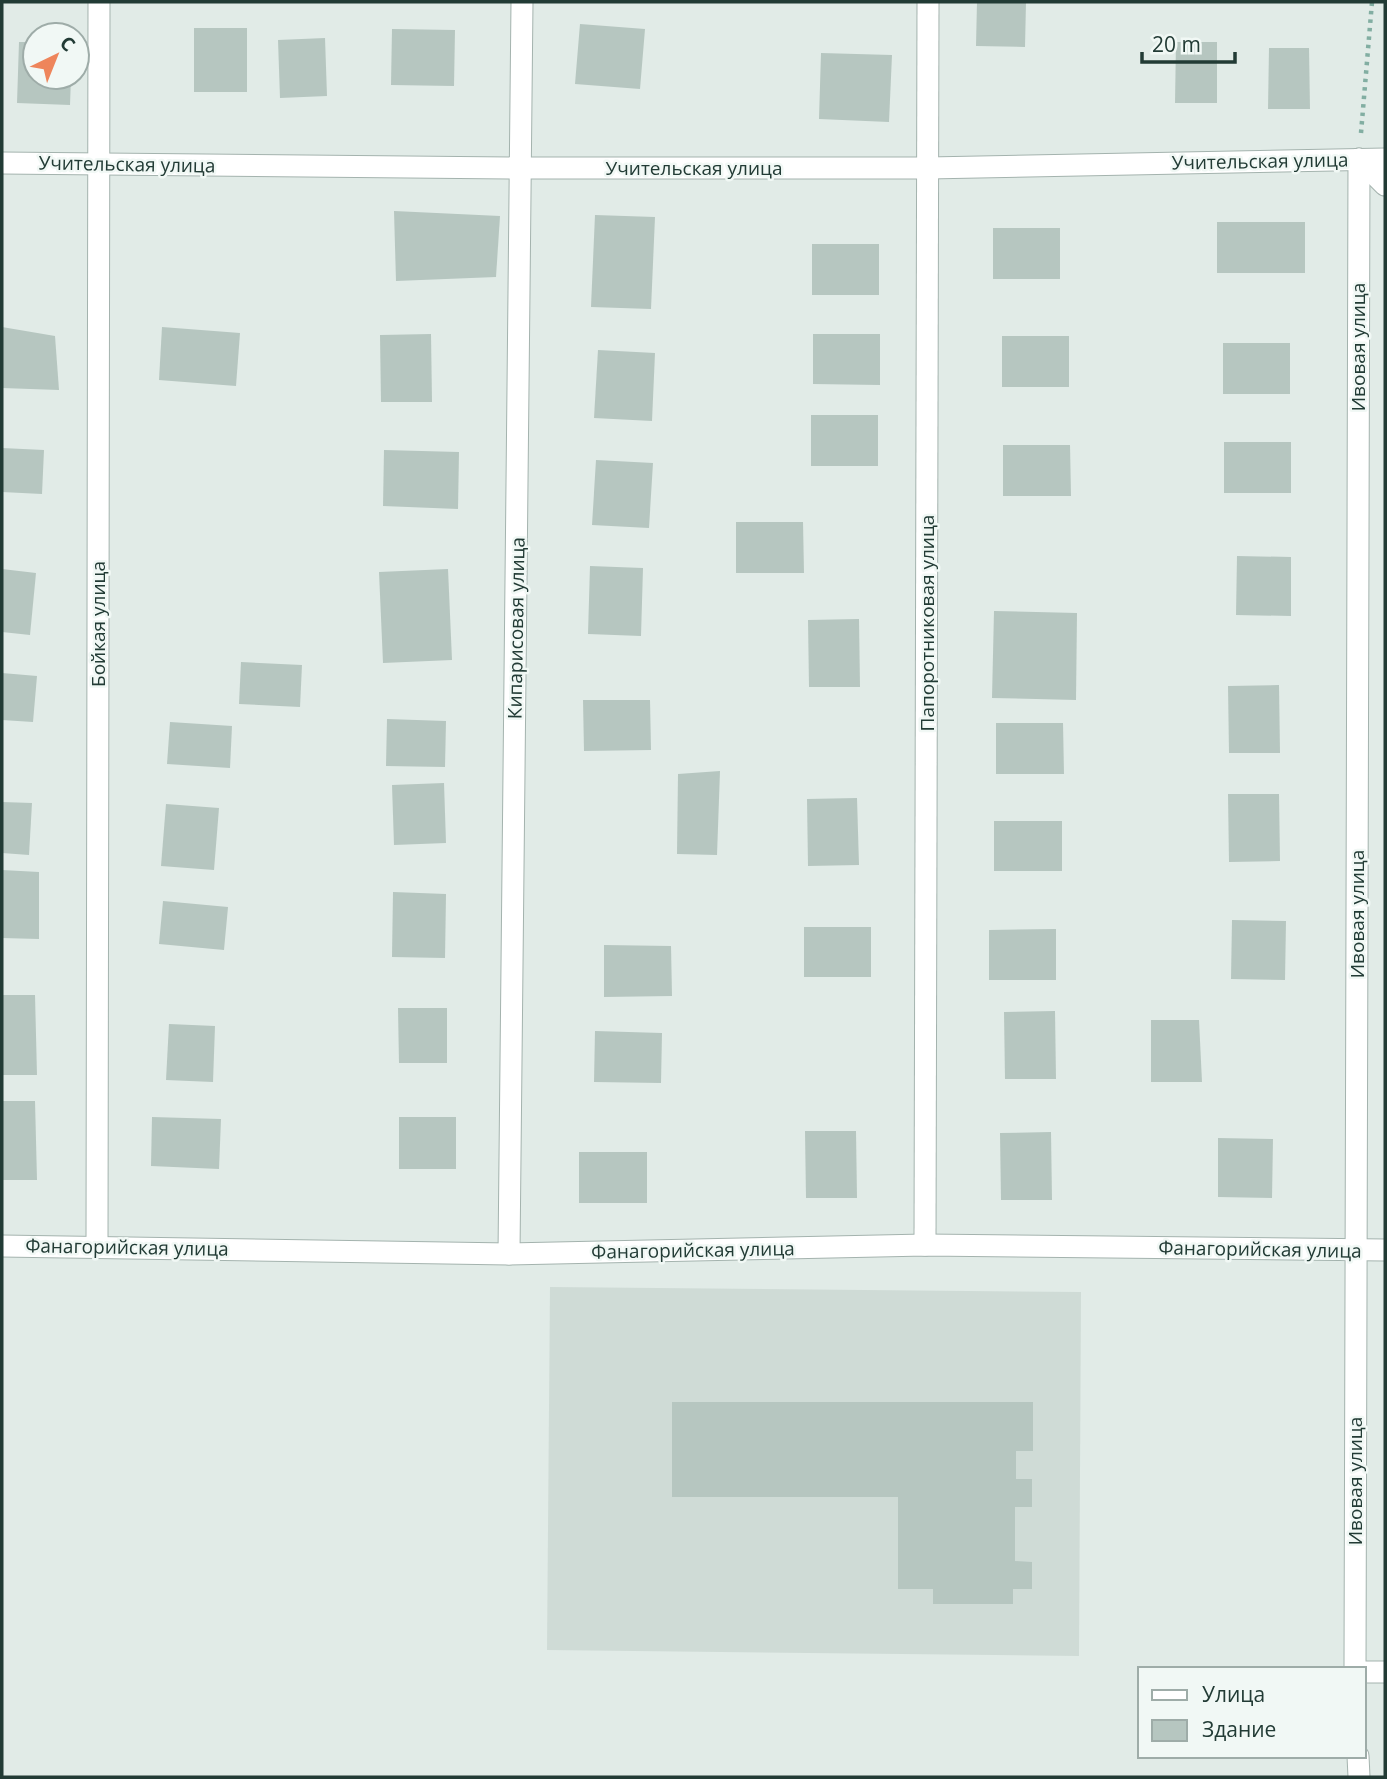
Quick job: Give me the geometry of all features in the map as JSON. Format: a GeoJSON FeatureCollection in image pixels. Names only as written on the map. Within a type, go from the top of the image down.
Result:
{"type":"FeatureCollection","features":[{"type":"Feature","properties":{"kind":"street","name":"Бойкая улица"},"geometry":{"type":"LineString","coordinates":[[97,1246],[99,2]]}},
{"type":"Feature","properties":{"kind":"street","name":"Кипарисовая улица"},"geometry":{"type":"LineString","coordinates":[[509,1254],[522,2]]}},
{"type":"Feature","properties":{"kind":"street","name":"Папоротниковая улица"},"geometry":{"type":"LineString","coordinates":[[925,1245],[928,2]]}},
{"type":"Feature","properties":{"kind":"street"},"geometry":{"type":"LineString","coordinates":[[1359,159],[1385,185]]}},
{"type":"Feature","properties":{"kind":"street","name":"Ивовая улица"},"geometry":{"type":"LineString","coordinates":[[1354,1667],[1359,159]]}},
{"type":"Feature","properties":{"kind":"street","name":"Учительская улица"},"geometry":{"type":"LineString","coordinates":[[2,163],[928,168],[1385,159]]}},
{"type":"Feature","properties":{"kind":"street","name":"Фанагорийская улица"},"geometry":{"type":"LineString","coordinates":[[2,1246],[509,1254],[925,1245],[1385,1250]]}},
{"type":"Feature","properties":{"kind":"street"},"geometry":{"type":"LineString","coordinates":[[1366,1672],[1385,1672]]}},
{"type":"Feature","properties":{"kind":"street"},"geometry":{"type":"LineString","coordinates":[[1358,1758],[1359,1777]]}},
{"type":"Feature","properties":{"kind":"path"},"geometry":{"type":"LineString","coordinates":[[1359,159],[1372,2]]}},
{"type":"Feature","properties":{"kind":"shaded area"},"geometry":{"type":"Polygon","coordinates":[[[550,1287],[1081,1292],[1079,1656],[547,1650],[550,1287]]]}},
{"type":"Feature","properties":{"kind":"building"},"geometry":{"type":"Polygon","coordinates":[[[977,2],[1026,2],[1025,47],[976,46],[977,2]]]}},
{"type":"Feature","properties":{"kind":"building"},"geometry":{"type":"Polygon","coordinates":[[[580,24],[645,29],[640,89],[575,84],[580,24]]]}},
{"type":"Feature","properties":{"kind":"building"},"geometry":{"type":"Polygon","coordinates":[[[194,28],[247,28],[247,92],[194,92],[194,28]]]}},
{"type":"Feature","properties":{"kind":"building"},"geometry":{"type":"Polygon","coordinates":[[[392,29],[455,30],[454,86],[391,85],[392,29]]]}},
{"type":"Feature","properties":{"kind":"building"},"geometry":{"type":"Polygon","coordinates":[[[325,38],[327,96],[280,98],[278,40],[325,38]]]}},
{"type":"Feature","properties":{"kind":"building"},"geometry":{"type":"Polygon","coordinates":[[[21,42],[21,91],[70,91],[70,105],[17,103],[21,42]]]}},
{"type":"Feature","properties":{"kind":"building"},"geometry":{"type":"Polygon","coordinates":[[[1176,42],[1217,42],[1217,103],[1175,103],[1176,42]]]}},
{"type":"Feature","properties":{"kind":"building"},"geometry":{"type":"Polygon","coordinates":[[[1269,48],[1309,48],[1310,109],[1268,109],[1269,48]]]}},
{"type":"Feature","properties":{"kind":"building"},"geometry":{"type":"Polygon","coordinates":[[[821,53],[892,55],[889,122],[819,119],[821,53]]]}},
{"type":"Feature","properties":{"kind":"building"},"geometry":{"type":"Polygon","coordinates":[[[394,211],[500,216],[496,277],[396,281],[394,211]]]}},
{"type":"Feature","properties":{"kind":"building"},"geometry":{"type":"Polygon","coordinates":[[[595,215],[655,217],[651,309],[591,307],[595,215]]]}},
{"type":"Feature","properties":{"kind":"building"},"geometry":{"type":"Polygon","coordinates":[[[1217,222],[1305,222],[1305,273],[1217,273],[1217,222]]]}},
{"type":"Feature","properties":{"kind":"building"},"geometry":{"type":"Polygon","coordinates":[[[993,228],[1060,228],[1060,279],[993,279],[993,228]]]}},
{"type":"Feature","properties":{"kind":"building"},"geometry":{"type":"Polygon","coordinates":[[[812,244],[879,244],[879,295],[812,295],[812,244]]]}},
{"type":"Feature","properties":{"kind":"building"},"geometry":{"type":"Polygon","coordinates":[[[2,327],[55,336],[59,390],[2,388],[2,327]]]}},
{"type":"Feature","properties":{"kind":"building"},"geometry":{"type":"Polygon","coordinates":[[[162,327],[240,333],[236,386],[159,380],[162,327]]]}},
{"type":"Feature","properties":{"kind":"building"},"geometry":{"type":"Polygon","coordinates":[[[431,334],[432,402],[381,402],[380,335],[431,334]]]}},
{"type":"Feature","properties":{"kind":"building"},"geometry":{"type":"Polygon","coordinates":[[[813,334],[880,334],[880,385],[813,384],[813,334]]]}},
{"type":"Feature","properties":{"kind":"building"},"geometry":{"type":"Polygon","coordinates":[[[1002,336],[1069,336],[1069,387],[1002,387],[1002,336]]]}},
{"type":"Feature","properties":{"kind":"building"},"geometry":{"type":"Polygon","coordinates":[[[1223,343],[1290,343],[1290,394],[1223,394],[1223,343]]]}},
{"type":"Feature","properties":{"kind":"building"},"geometry":{"type":"Polygon","coordinates":[[[598,350],[655,353],[652,421],[594,418],[598,350]]]}},
{"type":"Feature","properties":{"kind":"building"},"geometry":{"type":"Polygon","coordinates":[[[811,415],[878,415],[878,466],[811,466],[811,415]]]}},
{"type":"Feature","properties":{"kind":"building"},"geometry":{"type":"Polygon","coordinates":[[[1224,442],[1291,442],[1291,493],[1224,493],[1224,442]]]}},
{"type":"Feature","properties":{"kind":"building"},"geometry":{"type":"Polygon","coordinates":[[[1003,445],[1070,445],[1071,496],[1003,496],[1003,445]]]}},
{"type":"Feature","properties":{"kind":"building"},"geometry":{"type":"Polygon","coordinates":[[[2,448],[44,450],[42,494],[2,492],[2,448]]]}},
{"type":"Feature","properties":{"kind":"building"},"geometry":{"type":"Polygon","coordinates":[[[384,450],[459,452],[458,509],[383,506],[384,450]]]}},
{"type":"Feature","properties":{"kind":"building"},"geometry":{"type":"Polygon","coordinates":[[[596,460],[653,463],[649,528],[592,525],[596,460]]]}},
{"type":"Feature","properties":{"kind":"building"},"geometry":{"type":"Polygon","coordinates":[[[736,522],[803,522],[804,573],[736,573],[736,522]]]}},
{"type":"Feature","properties":{"kind":"building"},"geometry":{"type":"Polygon","coordinates":[[[1237,556],[1291,557],[1291,616],[1236,615],[1237,556]]]}},
{"type":"Feature","properties":{"kind":"building"},"geometry":{"type":"Polygon","coordinates":[[[590,566],[643,568],[641,636],[588,634],[590,566]]]}},
{"type":"Feature","properties":{"kind":"building"},"geometry":{"type":"Polygon","coordinates":[[[2,569],[36,573],[30,635],[2,632],[2,569]]]}},
{"type":"Feature","properties":{"kind":"building"},"geometry":{"type":"Polygon","coordinates":[[[448,569],[452,660],[383,663],[379,572],[448,569]]]}},
{"type":"Feature","properties":{"kind":"building"},"geometry":{"type":"Polygon","coordinates":[[[994,611],[1077,613],[1076,700],[992,698],[994,611]]]}},
{"type":"Feature","properties":{"kind":"building"},"geometry":{"type":"Polygon","coordinates":[[[859,619],[860,687],[809,687],[808,620],[859,619]]]}},
{"type":"Feature","properties":{"kind":"building"},"geometry":{"type":"Polygon","coordinates":[[[241,662],[302,665],[300,707],[239,704],[241,662]]]}},
{"type":"Feature","properties":{"kind":"building"},"geometry":{"type":"Polygon","coordinates":[[[2,673],[37,676],[33,722],[2,720],[2,673]]]}},
{"type":"Feature","properties":{"kind":"building"},"geometry":{"type":"Polygon","coordinates":[[[1279,685],[1280,753],[1229,753],[1228,686],[1279,685]]]}},
{"type":"Feature","properties":{"kind":"building"},"geometry":{"type":"Polygon","coordinates":[[[583,700],[650,700],[651,750],[584,751],[583,700]]]}},
{"type":"Feature","properties":{"kind":"building"},"geometry":{"type":"Polygon","coordinates":[[[387,719],[446,721],[445,767],[386,766],[387,719]]]}},
{"type":"Feature","properties":{"kind":"building"},"geometry":{"type":"Polygon","coordinates":[[[170,722],[232,726],[230,768],[167,764],[170,722]]]}},
{"type":"Feature","properties":{"kind":"building"},"geometry":{"type":"Polygon","coordinates":[[[996,723],[1063,723],[1064,774],[996,774],[996,723]]]}},
{"type":"Feature","properties":{"kind":"building"},"geometry":{"type":"Polygon","coordinates":[[[720,771],[717,855],[677,854],[678,774],[720,771]]]}},
{"type":"Feature","properties":{"kind":"building"},"geometry":{"type":"Polygon","coordinates":[[[444,783],[446,843],[394,845],[392,785],[444,783]]]}},
{"type":"Feature","properties":{"kind":"building"},"geometry":{"type":"Polygon","coordinates":[[[1228,794],[1279,794],[1280,861],[1229,862],[1228,794]]]}},
{"type":"Feature","properties":{"kind":"building"},"geometry":{"type":"Polygon","coordinates":[[[857,798],[859,865],[808,866],[807,799],[857,798]]]}},
{"type":"Feature","properties":{"kind":"building"},"geometry":{"type":"Polygon","coordinates":[[[2,802],[32,803],[29,855],[2,853],[2,802]]]}},
{"type":"Feature","properties":{"kind":"building"},"geometry":{"type":"Polygon","coordinates":[[[166,804],[219,808],[214,870],[161,866],[166,804]]]}},
{"type":"Feature","properties":{"kind":"building"},"geometry":{"type":"Polygon","coordinates":[[[994,821],[1062,821],[1062,871],[994,871],[994,821]]]}},
{"type":"Feature","properties":{"kind":"building"},"geometry":{"type":"Polygon","coordinates":[[[2,870],[39,872],[39,939],[2,938],[2,870]]]}},
{"type":"Feature","properties":{"kind":"building"},"geometry":{"type":"Polygon","coordinates":[[[393,892],[446,894],[445,958],[392,957],[393,892]]]}},
{"type":"Feature","properties":{"kind":"building"},"geometry":{"type":"Polygon","coordinates":[[[163,901],[228,907],[224,950],[159,944],[163,901]]]}},
{"type":"Feature","properties":{"kind":"building"},"geometry":{"type":"Polygon","coordinates":[[[1232,920],[1286,921],[1285,980],[1231,979],[1232,920]]]}},
{"type":"Feature","properties":{"kind":"building"},"geometry":{"type":"Polygon","coordinates":[[[804,927],[871,927],[871,977],[804,977],[804,927]]]}},
{"type":"Feature","properties":{"kind":"building"},"geometry":{"type":"Polygon","coordinates":[[[1056,929],[1056,980],[989,980],[989,930],[1056,929]]]}},
{"type":"Feature","properties":{"kind":"building"},"geometry":{"type":"Polygon","coordinates":[[[604,945],[671,946],[672,996],[604,997],[604,945]]]}},
{"type":"Feature","properties":{"kind":"building"},"geometry":{"type":"Polygon","coordinates":[[[2,995],[35,995],[37,1075],[2,1075],[2,995]]]}},
{"type":"Feature","properties":{"kind":"building"},"geometry":{"type":"Polygon","coordinates":[[[398,1008],[447,1008],[447,1063],[399,1063],[398,1008]]]}},
{"type":"Feature","properties":{"kind":"building"},"geometry":{"type":"Polygon","coordinates":[[[1055,1011],[1056,1079],[1005,1079],[1004,1012],[1055,1011]]]}},
{"type":"Feature","properties":{"kind":"building"},"geometry":{"type":"Polygon","coordinates":[[[1151,1020],[1199,1020],[1202,1082],[1151,1082],[1151,1020]]]}},
{"type":"Feature","properties":{"kind":"building"},"geometry":{"type":"Polygon","coordinates":[[[169,1024],[215,1026],[213,1082],[166,1080],[169,1024]]]}},
{"type":"Feature","properties":{"kind":"building"},"geometry":{"type":"Polygon","coordinates":[[[595,1031],[662,1033],[661,1083],[594,1082],[595,1031]]]}},
{"type":"Feature","properties":{"kind":"building"},"geometry":{"type":"Polygon","coordinates":[[[2,1101],[35,1101],[37,1180],[2,1180],[2,1101]]]}},
{"type":"Feature","properties":{"kind":"building"},"geometry":{"type":"Polygon","coordinates":[[[152,1117],[221,1119],[219,1169],[151,1166],[152,1117]]]}},
{"type":"Feature","properties":{"kind":"building"},"geometry":{"type":"Polygon","coordinates":[[[399,1117],[456,1117],[456,1169],[399,1169],[399,1117]]]}},
{"type":"Feature","properties":{"kind":"building"},"geometry":{"type":"Polygon","coordinates":[[[805,1131],[856,1131],[857,1198],[806,1198],[805,1131]]]}},
{"type":"Feature","properties":{"kind":"building"},"geometry":{"type":"Polygon","coordinates":[[[1051,1132],[1052,1200],[1001,1200],[1000,1133],[1051,1132]]]}},
{"type":"Feature","properties":{"kind":"building"},"geometry":{"type":"Polygon","coordinates":[[[1218,1138],[1273,1139],[1272,1198],[1218,1197],[1218,1138]]]}},
{"type":"Feature","properties":{"kind":"building"},"geometry":{"type":"Polygon","coordinates":[[[579,1152],[647,1152],[647,1203],[579,1203],[579,1152]]]}},
{"type":"Feature","properties":{"kind":"building"},"geometry":{"type":"Polygon","coordinates":[[[672,1402],[1033,1402],[1033,1451],[1016,1451],[1016,1479],[1032,1479],[1032,1507],[1015,1507],[1015,1561],[1032,1562],[1032,1589],[1013,1589],[1013,1604],[933,1604],[933,1589],[898,1589],[898,1497],[672,1497],[672,1402]]]}}]}
